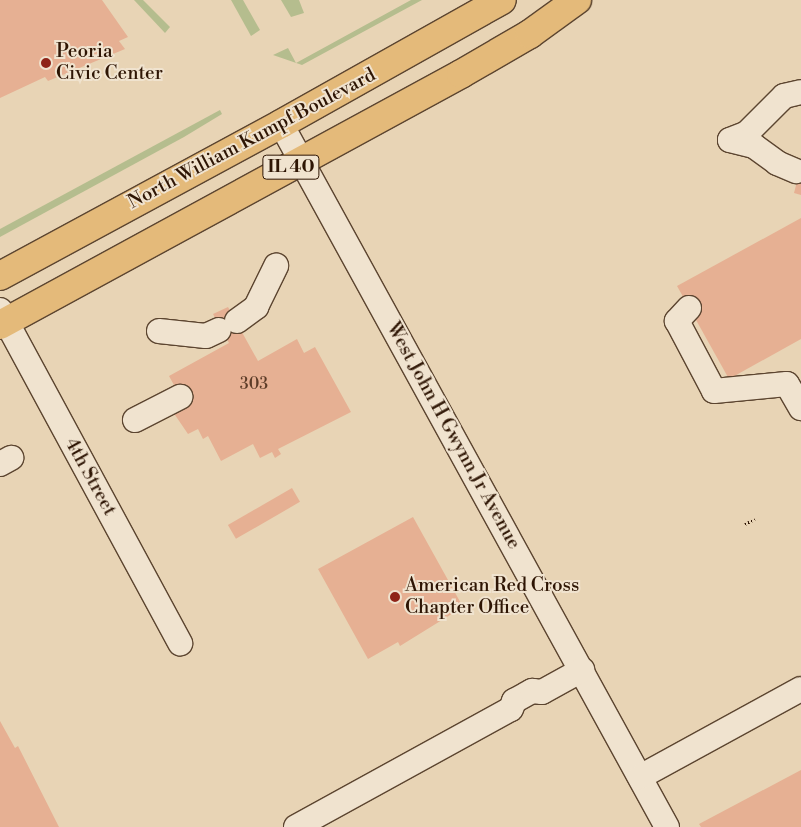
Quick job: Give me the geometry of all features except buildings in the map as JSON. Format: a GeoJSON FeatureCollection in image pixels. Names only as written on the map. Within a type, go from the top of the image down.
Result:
{"type":"FeatureCollection","features":[{"type":"Feature","properties":{"kind":"main road"},"geometry":{"type":"LineString","coordinates":[[376,72],[485,0]]}},
{"type":"Feature","properties":{"kind":"main road","name":"North William Kumpf Boulevard"},"geometry":{"type":"LineString","coordinates":[[0,276],[376,72],[502,0]]}},
{"type":"Feature","properties":{"kind":"main road","name":"IL 40"},"geometry":{"type":"LineString","coordinates":[[2,319],[302,161],[461,74],[530,34],[577,0]]}},
{"type":"Feature","properties":{"kind":"main road"},"geometry":{"type":"LineString","coordinates":[[461,74],[530,38],[586,0]]}},
{"type":"Feature","properties":{"kind":"street"},"geometry":{"type":"LineString","coordinates":[[796,171],[777,163],[754,146],[730,140],[747,133],[784,96],[801,92]]}},
{"type":"Feature","properties":{"kind":"street","name":"West John H Gwynn Jr Avenue"},"geometry":{"type":"LineString","coordinates":[[281,124],[667,827]]}},
{"type":"Feature","properties":{"kind":"street"},"geometry":{"type":"LineString","coordinates":[[159,331],[206,336],[228,326],[256,307],[276,266]]}},
{"type":"Feature","properties":{"kind":"street"},"geometry":{"type":"LineString","coordinates":[[689,308],[677,321],[714,391],[788,384],[801,408]]}},
{"type":"Feature","properties":{"kind":"street","name":"4th Street"},"geometry":{"type":"LineString","coordinates":[[2,319],[180,643]]}},
{"type":"Feature","properties":{"kind":"street"},"geometry":{"type":"LineString","coordinates":[[135,420],[180,397]]}},
{"type":"Feature","properties":{"kind":"street"},"geometry":{"type":"LineString","coordinates":[[296,827],[510,709],[520,712],[538,702],[542,692],[582,670]]}},
{"type":"Feature","properties":{"kind":"street"},"geometry":{"type":"LineString","coordinates":[[640,777],[801,689]]}},
{"type":"Feature","properties":{"kind":"path"},"geometry":{"type":"LineString","coordinates":[[745,524],[754,519]]}},
{"type":"Feature","properties":{"kind":"green space"},"geometry":{"type":"Polygon","coordinates":[[[134,0],[143,0],[170,27],[165,33],[134,0]]]}},
{"type":"Feature","properties":{"kind":"green space"},"geometry":{"type":"Polygon","coordinates":[[[231,0],[243,0],[260,30],[251,36],[231,0]]]}},
{"type":"Feature","properties":{"kind":"green space"},"geometry":{"type":"Polygon","coordinates":[[[281,0],[299,0],[304,13],[291,17],[281,0]]]}},
{"type":"Feature","properties":{"kind":"green space"},"geometry":{"type":"Polygon","coordinates":[[[411,0],[422,0],[302,65],[296,63],[411,0]]]}},
{"type":"Feature","properties":{"kind":"green space"},"geometry":{"type":"Polygon","coordinates":[[[288,48],[296,63],[273,55],[288,48]]]}},
{"type":"Feature","properties":{"kind":"green space"},"geometry":{"type":"Polygon","coordinates":[[[220,110],[222,114],[184,137],[0,237],[0,229],[220,110]]]}},
{"type":"Feature","properties":{"kind":"place","name":"Peoria Civic Center"},"geometry":{"type":"Point","coordinates":[46,63]}},
{"type":"Feature","properties":{"kind":"place","name":"American Red Cross Chapter Office"},"geometry":{"type":"Point","coordinates":[395,597]}}]}
